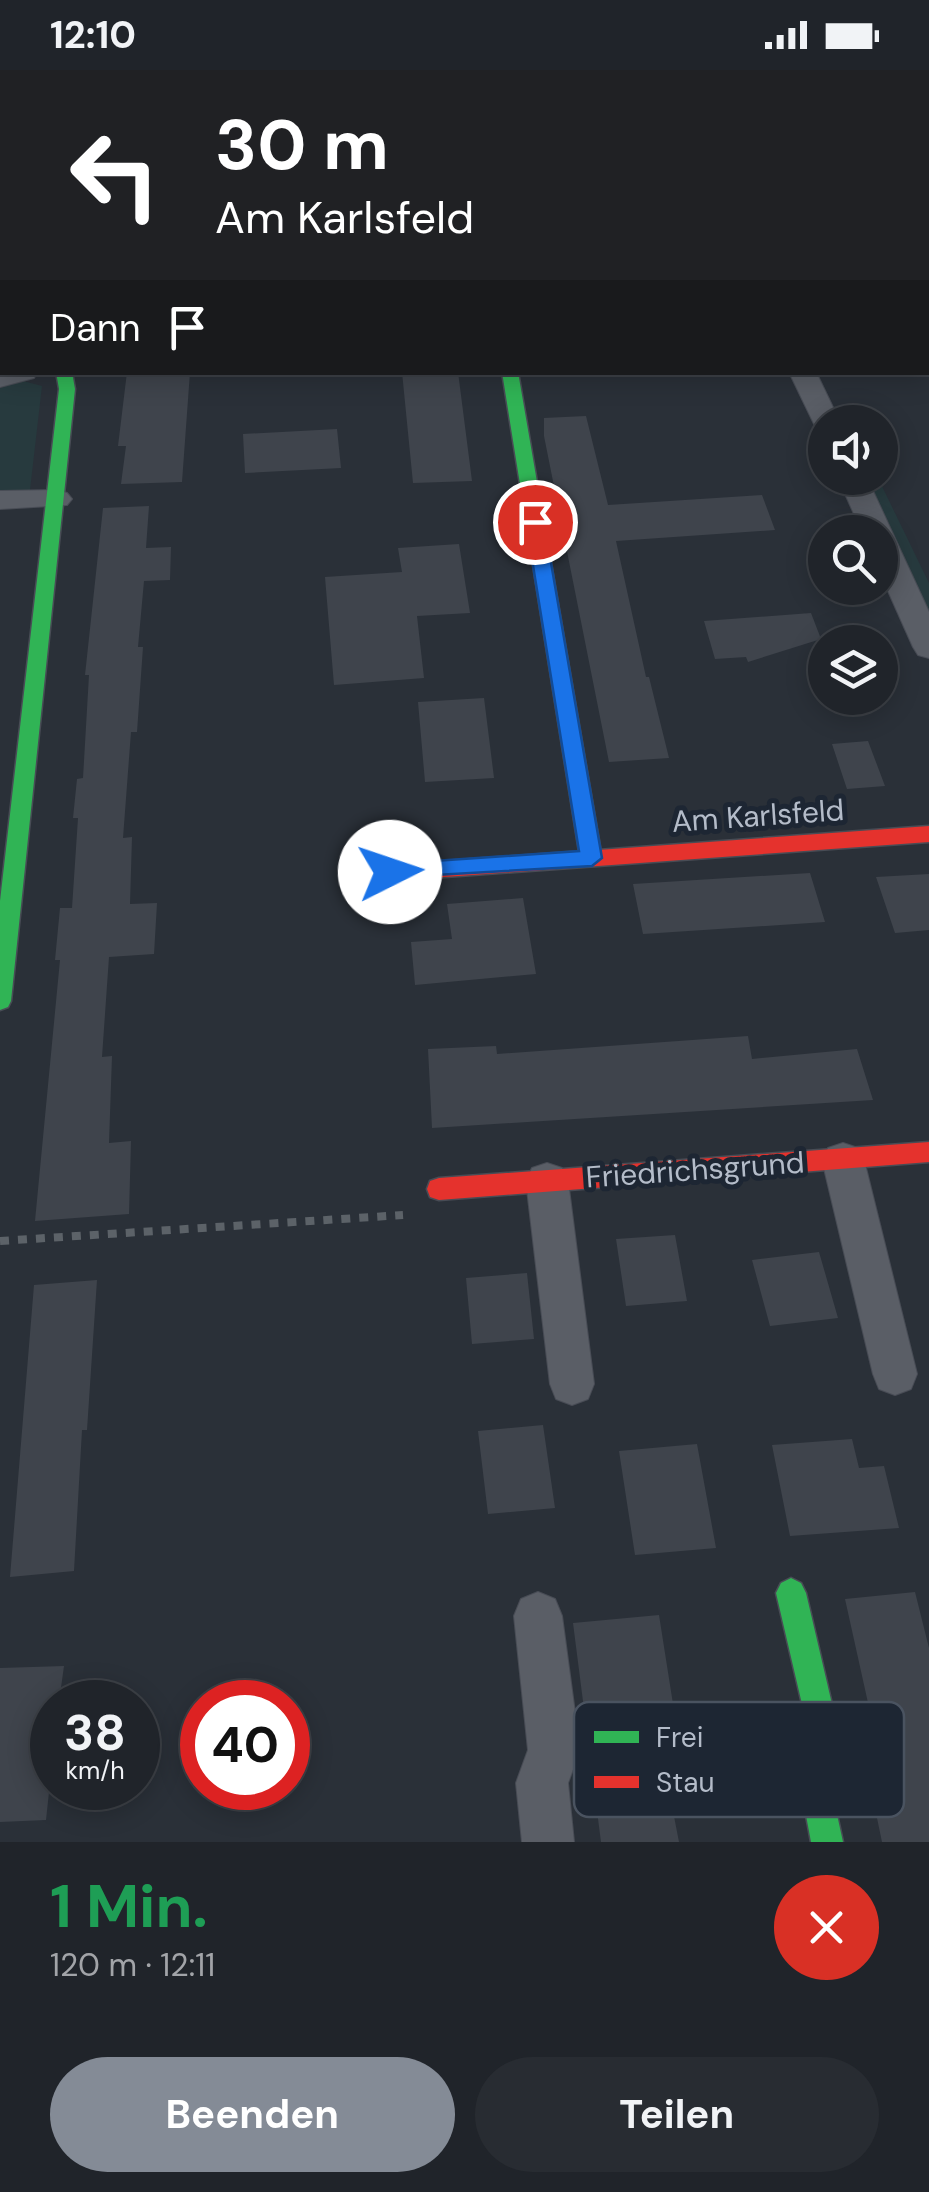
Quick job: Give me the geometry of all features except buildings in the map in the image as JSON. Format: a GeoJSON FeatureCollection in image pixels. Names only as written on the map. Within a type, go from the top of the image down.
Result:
{"type":"FeatureCollection","features":[{"type":"Feature","properties":{"kind":"street"},"geometry":{"type":"LineString","coordinates":[[0,1002],[57,499],[68,389],[65,375]]}},
{"type":"Feature","properties":{"kind":"street"},"geometry":{"type":"LineString","coordinates":[[511,375],[592,858]]}},
{"type":"Feature","properties":{"kind":"street"},"geometry":{"type":"LineString","coordinates":[[803,375],[818,405]]}},
{"type":"Feature","properties":{"kind":"street"},"geometry":{"type":"LineString","coordinates":[[0,500],[57,499]]}},
{"type":"Feature","properties":{"kind":"street"},"geometry":{"type":"LineString","coordinates":[[898,580],[929,647]]}},
{"type":"Feature","properties":{"kind":"street","name":"Am Karlsfeld"},"geometry":{"type":"LineString","coordinates":[[390,872],[929,834]]}},
{"type":"Feature","properties":{"kind":"street","name":"Friedrichsgrund"},"geometry":{"type":"LineString","coordinates":[[439,1189],[929,1152]]}},
{"type":"Feature","properties":{"kind":"street","name":"Friedrichsgrund"},"geometry":{"type":"LineString","coordinates":[[842,1160],[895,1374]]}},
{"type":"Feature","properties":{"kind":"street","name":"Friedrichsgrund"},"geometry":{"type":"LineString","coordinates":[[547,1181],[572,1384]]}},
{"type":"Feature","properties":{"kind":"street"},"geometry":{"type":"LineString","coordinates":[[790,1593],[816,1702]]}},
{"type":"Feature","properties":{"kind":"street"},"geometry":{"type":"LineString","coordinates":[[538,1616],[554,1750],[542,1783],[548,1842]]}},
{"type":"Feature","properties":{"kind":"street"},"geometry":{"type":"LineString","coordinates":[[821,1817],[826,1842]]}},
{"type":"Feature","properties":{"kind":"path"},"geometry":{"type":"LineString","coordinates":[[0,1241],[416,1214],[439,1189]]}},
{"type":"Feature","properties":{"kind":"green space"},"geometry":{"type":"Polygon","coordinates":[[[23,381],[42,386],[30,490],[0,491],[0,388],[23,381]]]}},
{"type":"Feature","properties":{"kind":"green space"},"geometry":{"type":"Polygon","coordinates":[[[872,495],[886,495],[896,515],[882,515],[872,495]]]}},
{"type":"Feature","properties":{"kind":"green space"},"geometry":{"type":"Polygon","coordinates":[[[898,519],[929,583],[929,615],[898,550],[898,519]]]}},
{"type":"Feature","properties":{"kind":"traffic: fast"},"geometry":{"type":"LineString","coordinates":[[0,1001],[67,389],[65,375]]}},
{"type":"Feature","properties":{"kind":"traffic: fast"},"geometry":{"type":"LineString","coordinates":[[510,375],[591,858]]}},
{"type":"Feature","properties":{"kind":"traffic: fast"},"geometry":{"type":"LineString","coordinates":[[791,1593],[817,1702]]}},
{"type":"Feature","properties":{"kind":"traffic: fast"},"geometry":{"type":"LineString","coordinates":[[822,1817],[827,1842]]}},
{"type":"Feature","properties":{"kind":"traffic: jam"},"geometry":{"type":"LineString","coordinates":[[390,873],[929,834]]}},
{"type":"Feature","properties":{"kind":"traffic: jam"},"geometry":{"type":"LineString","coordinates":[[439,1189],[929,1152]]}},
{"type":"Feature","properties":{"kind":"route"},"geometry":{"type":"LineString","coordinates":[[390,872],[592,858],[535,522]]}}]}
